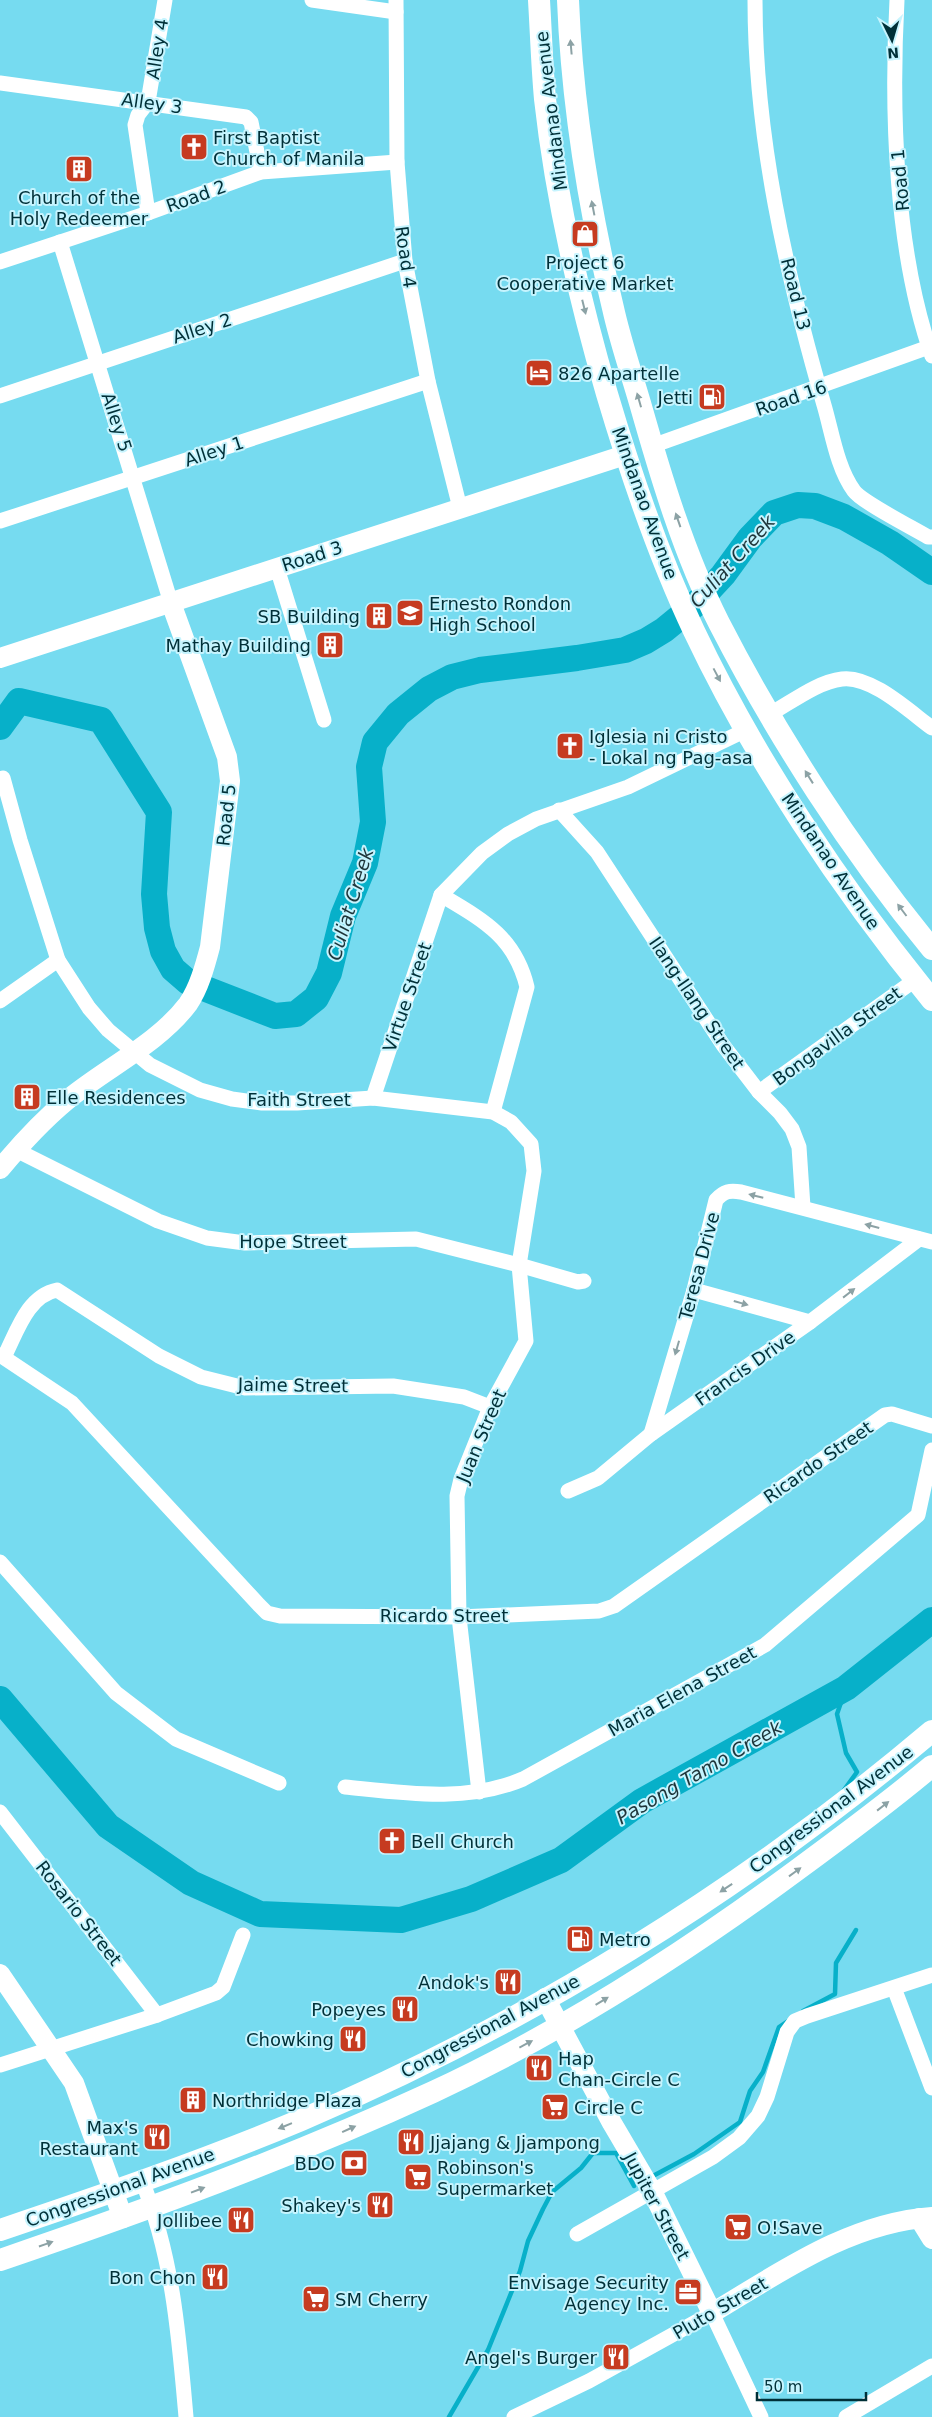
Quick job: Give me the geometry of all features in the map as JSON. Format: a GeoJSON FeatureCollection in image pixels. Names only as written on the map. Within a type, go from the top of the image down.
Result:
{"type":"FeatureCollection","features":[{"type":"Feature","properties":{"kind":"main road","name":"Mindanao Avenue"},"geometry":{"type":"LineString","coordinates":[[539,0],[546,99],[556,174],[573,261],[593,346],[625,455],[670,576],[694,632],[746,730],[798,816],[850,892],[932,1000]]}},
{"type":"Feature","properties":{"kind":"main road","name":"Mindanao Avenue"},"geometry":{"type":"LineString","coordinates":[[568,0],[576,98],[585,168],[613,309],[652,446],[694,566],[719,622],[770,714],[819,793],[871,869],[932,949]]}},
{"type":"Feature","properties":{"kind":"main road"},"geometry":{"type":"LineString","coordinates":[[546,99],[556,107],[563,108],[576,98]]}},
{"type":"Feature","properties":{"kind":"main road"},"geometry":{"type":"LineString","coordinates":[[556,174],[573,166],[585,168]]}},
{"type":"Feature","properties":{"kind":"main road","name":"Congressional Avenue"},"geometry":{"type":"LineString","coordinates":[[0,2230],[142,2182],[302,2119],[438,2056],[545,1998],[681,1919],[820,1821],[932,1731]]}},
{"type":"Feature","properties":{"kind":"main road","name":"Congressional Avenue"},"geometry":{"type":"LineString","coordinates":[[0,2260],[153,2208],[275,2160],[434,2091],[560,2026],[697,1943],[844,1836],[932,1766]]}},
{"type":"Feature","properties":{"kind":"street","name":"Alley 4"},"geometry":{"type":"LineString","coordinates":[[148,213],[135,125],[138,115],[148,102],[165,0]]}},
{"type":"Feature","properties":{"kind":"street"},"geometry":{"type":"LineString","coordinates":[[312,0],[396,6]]}},
{"type":"Feature","properties":{"kind":"street","name":"Road 13"},"geometry":{"type":"LineString","coordinates":[[755,0],[758,85],[772,192],[786,258],[819,388],[842,464],[856,494],[928,537],[932,537]]}},
{"type":"Feature","properties":{"kind":"street","name":"Road 1"},"geometry":{"type":"LineString","coordinates":[[897,0],[894,78],[900,185],[909,256],[930,352]]}},
{"type":"Feature","properties":{"kind":"street","name":"Road 4"},"geometry":{"type":"LineString","coordinates":[[396,6],[397,162],[405,261],[428,381],[460,508]]}},
{"type":"Feature","properties":{"kind":"street","name":"Alley 3"},"geometry":{"type":"LineString","coordinates":[[0,83],[246,117],[251,122],[261,172]]}},
{"type":"Feature","properties":{"kind":"street","name":"Road 2"},"geometry":{"type":"LineString","coordinates":[[0,262],[148,213],[261,172],[397,162]]}},
{"type":"Feature","properties":{"kind":"street","name":"Alley 5"},"geometry":{"type":"LineString","coordinates":[[60,242],[134,476],[171,603]]}},
{"type":"Feature","properties":{"kind":"street","name":"Alley 2"},"geometry":{"type":"LineString","coordinates":[[0,396],[405,261]]}},
{"type":"Feature","properties":{"kind":"street","name":"Road 16"},"geometry":{"type":"LineString","coordinates":[[652,446],[930,352]]}},
{"type":"Feature","properties":{"kind":"street","name":"Alley 1"},"geometry":{"type":"LineString","coordinates":[[0,521],[428,381]]}},
{"type":"Feature","properties":{"kind":"street","name":"Road 3"},"geometry":{"type":"LineString","coordinates":[[0,658],[625,455]]}},
{"type":"Feature","properties":{"kind":"street"},"geometry":{"type":"LineString","coordinates":[[277,568],[324,720]]}},
{"type":"Feature","properties":{"kind":"street","name":"Road 5"},"geometry":{"type":"LineString","coordinates":[[132,1052],[153,1037],[189,1002],[203,973],[210,947],[230,781],[227,757],[171,603]]}},
{"type":"Feature","properties":{"kind":"street"},"geometry":{"type":"LineString","coordinates":[[770,714],[815,689],[844,679],[867,683],[880,690],[932,728]]}},
{"type":"Feature","properties":{"kind":"street"},"geometry":{"type":"LineString","coordinates":[[493,1112],[527,988],[522,968],[513,950],[494,930],[470,912],[441,895],[482,853],[508,834],[536,819],[628,787],[746,730]]}},
{"type":"Feature","properties":{"kind":"street","name":"Faith Street"},"geometry":{"type":"LineString","coordinates":[[3,778],[20,840],[58,960],[89,1008],[108,1030],[132,1052],[158,1070],[200,1090],[232,1099],[262,1103],[297,1103],[372,1098],[493,1112],[511,1122],[531,1144],[534,1171],[532,1195],[519,1265]]}},
{"type":"Feature","properties":{"kind":"street","name":"Ilang-Ilang Street"},"geometry":{"type":"LineString","coordinates":[[559,810],[596,852],[724,1045],[759,1092],[780,1113],[792,1129],[799,1147],[803,1207]]}},
{"type":"Feature","properties":{"kind":"street","name":"Virtue Street"},"geometry":{"type":"LineString","coordinates":[[372,1098],[441,895]]}},
{"type":"Feature","properties":{"kind":"street"},"geometry":{"type":"LineString","coordinates":[[0,1001],[58,960]]}},
{"type":"Feature","properties":{"kind":"street","name":"Bongavilla Street"},"geometry":{"type":"LineString","coordinates":[[759,1092],[915,980]]}},
{"type":"Feature","properties":{"kind":"street"},"geometry":{"type":"LineString","coordinates":[[0,1169],[16,1150],[66,1101],[132,1052]]}},
{"type":"Feature","properties":{"kind":"street","name":"Hope Street"},"geometry":{"type":"LineString","coordinates":[[16,1150],[158,1221],[207,1238],[246,1244],[416,1239],[578,1282],[584,1281]]}},
{"type":"Feature","properties":{"kind":"street","name":"Teresa Drive"},"geometry":{"type":"LineString","coordinates":[[652,1434],[694,1290],[716,1200],[722,1193],[731,1190],[803,1207],[925,1240]]}},
{"type":"Feature","properties":{"kind":"street","name":"Francis Drive"},"geometry":{"type":"LineString","coordinates":[[568,1491],[598,1478],[652,1434],[925,1240]]}},
{"type":"Feature","properties":{"kind":"street","name":"Juan Street"},"geometry":{"type":"LineString","coordinates":[[479,1792],[459,1616],[457,1496],[461,1479],[490,1408],[526,1341],[519,1265]]}},
{"type":"Feature","properties":{"kind":"street","name":"Jaime Street"},"geometry":{"type":"LineString","coordinates":[[2,1356],[32,1302],[48,1292],[57,1290],[159,1356],[201,1377],[245,1388],[394,1386],[464,1396],[490,1408]]}},
{"type":"Feature","properties":{"kind":"street"},"geometry":{"type":"LineString","coordinates":[[694,1290],[810,1322]]}},
{"type":"Feature","properties":{"kind":"street","name":"Ricardo Street"},"geometry":{"type":"LineString","coordinates":[[2,1356],[72,1403],[183,1525],[267,1613],[280,1616],[459,1616],[599,1611],[614,1606],[885,1415],[892,1414],[932,1426]]}},
{"type":"Feature","properties":{"kind":"street","name":"Maria Elena Street"},"geometry":{"type":"LineString","coordinates":[[345,1787],[415,1794],[479,1792],[496,1789],[523,1780],[765,1645],[918,1515],[932,1450]]}},
{"type":"Feature","properties":{"kind":"street"},"geometry":{"type":"LineString","coordinates":[[0,1562],[124,1699],[176,1739],[279,1783]]}},
{"type":"Feature","properties":{"kind":"street","name":"Rosario Street"},"geometry":{"type":"LineString","coordinates":[[0,1812],[158,2015]]}},
{"type":"Feature","properties":{"kind":"street"},"geometry":{"type":"LineString","coordinates":[[0,2065],[158,2015],[216,1993],[223,1987],[242,1935]]}},
{"type":"Feature","properties":{"kind":"street"},"geometry":{"type":"LineString","coordinates":[[0,1974],[74,2082],[123,2218]]}},
{"type":"Feature","properties":{"kind":"street"},"geometry":{"type":"LineString","coordinates":[[578,2234],[652,2190],[713,2157],[739,2138],[758,2116],[776,2072],[784,2038],[795,2022],[806,2016],[932,1976]]}},
{"type":"Feature","properties":{"kind":"street"},"geometry":{"type":"LineString","coordinates":[[894,1988],[932,2088]]}},
{"type":"Feature","properties":{"kind":"street","name":"Jupiter Street"},"geometry":{"type":"LineString","coordinates":[[545,1998],[652,2190],[762,2417]]}},
{"type":"Feature","properties":{"kind":"street"},"geometry":{"type":"LineString","coordinates":[[142,2182],[159,2228],[177,2312],[186,2417]]}},
{"type":"Feature","properties":{"kind":"street"},"geometry":{"type":"LineString","coordinates":[[926,2217],[932,2239]]}},
{"type":"Feature","properties":{"kind":"street","name":"Pluto Street"},"geometry":{"type":"LineString","coordinates":[[514,2417],[589,2381],[712,2313],[808,2256],[845,2237],[926,2217]]}},
{"type":"Feature","properties":{"kind":"street"},"geometry":{"type":"LineString","coordinates":[[846,2417],[932,2366]]}},
{"type":"Feature","properties":{"kind":"waterway","name":"Culiat Creek"},"geometry":{"type":"LineString","coordinates":[[0,727],[19,701],[101,720],[159,812],[154,894],[157,928],[163,951],[173,969],[188,982],[275,1016],[296,1014],[316,998],[329,973],[343,916],[365,863],[373,822],[369,767],[375,742],[398,714],[429,689],[452,677],[480,670],[625,650],[646,641],[664,630],[697,603],[723,575],[750,538],[774,513],[798,505],[815,506],[844,517],[890,543],[932,572]]}},
{"type":"Feature","properties":{"kind":"waterway","name":"Pasong Tamo Creek"},"geometry":{"type":"LineString","coordinates":[[0,1699],[108,1826],[191,1883],[260,1914],[401,1920],[471,1899],[561,1860],[642,1801],[846,1688],[932,1620]]}},
{"type":"Feature","properties":{"kind":"waterway"},"geometry":{"type":"LineString","coordinates":[[844,1790],[857,1772],[846,1753],[837,1714],[846,1688]]}},
{"type":"Feature","properties":{"kind":"waterway"},"geometry":{"type":"LineString","coordinates":[[803,2011],[835,1994],[836,1963],[856,1930]]}},
{"type":"Feature","properties":{"kind":"waterway"},"geometry":{"type":"LineString","coordinates":[[651,2177],[694,2154],[740,2122],[750,2091],[763,2072],[779,2027],[788,2021]]}},
{"type":"Feature","properties":{"kind":"waterway"},"geometry":{"type":"LineString","coordinates":[[449,2417],[488,2350],[520,2271],[528,2241],[552,2192],[581,2168],[593,2153],[616,2153],[634,2186]]}},
{"type":"Feature","properties":{"kind":"place","name":"First Baptist Church of Manila"},"geometry":{"type":"Point","coordinates":[194,147]}},
{"type":"Feature","properties":{"kind":"place","name":"Church of the Holy Redeemer"},"geometry":{"type":"Point","coordinates":[79,169]}},
{"type":"Feature","properties":{"kind":"place","name":"Project 6 Cooperative Market"},"geometry":{"type":"Point","coordinates":[585,234]}},
{"type":"Feature","properties":{"kind":"place","name":"826 Apartelle"},"geometry":{"type":"Point","coordinates":[539,373]}},
{"type":"Feature","properties":{"kind":"place","name":"Jetti"},"geometry":{"type":"Point","coordinates":[712,397]}},
{"type":"Feature","properties":{"kind":"place","name":"Ernesto Rondon High School"},"geometry":{"type":"Point","coordinates":[410,613]}},
{"type":"Feature","properties":{"kind":"place","name":"SB Building"},"geometry":{"type":"Point","coordinates":[379,616]}},
{"type":"Feature","properties":{"kind":"place","name":"Mathay Building"},"geometry":{"type":"Point","coordinates":[330,645]}},
{"type":"Feature","properties":{"kind":"place","name":"Iglesia ni Cristo - Lokal ng Pag-asa"},"geometry":{"type":"Point","coordinates":[570,746]}},
{"type":"Feature","properties":{"kind":"place","name":"Elle Residences"},"geometry":{"type":"Point","coordinates":[27,1097]}},
{"type":"Feature","properties":{"kind":"place","name":"Bell Church"},"geometry":{"type":"Point","coordinates":[392,1841]}},
{"type":"Feature","properties":{"kind":"place","name":"Metro"},"geometry":{"type":"Point","coordinates":[580,1939]}},
{"type":"Feature","properties":{"kind":"place","name":"Andok's"},"geometry":{"type":"Point","coordinates":[508,1982]}},
{"type":"Feature","properties":{"kind":"place","name":"Popeyes"},"geometry":{"type":"Point","coordinates":[405,2009]}},
{"type":"Feature","properties":{"kind":"place","name":"Chowking"},"geometry":{"type":"Point","coordinates":[353,2039]}},
{"type":"Feature","properties":{"kind":"place","name":"Hap Chan-Circle C"},"geometry":{"type":"Point","coordinates":[539,2068]}},
{"type":"Feature","properties":{"kind":"place","name":"Northridge Plaza"},"geometry":{"type":"Point","coordinates":[193,2100]}},
{"type":"Feature","properties":{"kind":"place","name":"Circle C"},"geometry":{"type":"Point","coordinates":[555,2107]}},
{"type":"Feature","properties":{"kind":"place","name":"Max's Restaurant"},"geometry":{"type":"Point","coordinates":[157,2137]}},
{"type":"Feature","properties":{"kind":"place","name":"Jjajang & Jjampong"},"geometry":{"type":"Point","coordinates":[411,2142]}},
{"type":"Feature","properties":{"kind":"place","name":"BDO"},"geometry":{"type":"Point","coordinates":[354,2163]}},
{"type":"Feature","properties":{"kind":"place","name":"Robinson's Supermarket"},"geometry":{"type":"Point","coordinates":[418,2177]}},
{"type":"Feature","properties":{"kind":"place","name":"Shakey's"},"geometry":{"type":"Point","coordinates":[380,2205]}},
{"type":"Feature","properties":{"kind":"place","name":"Jollibee"},"geometry":{"type":"Point","coordinates":[241,2220]}},
{"type":"Feature","properties":{"kind":"place","name":"O!Save"},"geometry":{"type":"Point","coordinates":[738,2227]}},
{"type":"Feature","properties":{"kind":"place","name":"Bon Chon"},"geometry":{"type":"Point","coordinates":[215,2277]}},
{"type":"Feature","properties":{"kind":"place","name":"Envisage Security Agency Inc."},"geometry":{"type":"Point","coordinates":[688,2292]}},
{"type":"Feature","properties":{"kind":"place","name":"SM Cherry"},"geometry":{"type":"Point","coordinates":[316,2299]}},
{"type":"Feature","properties":{"kind":"place","name":"Angel's Burger"},"geometry":{"type":"Point","coordinates":[616,2357]}}]}
